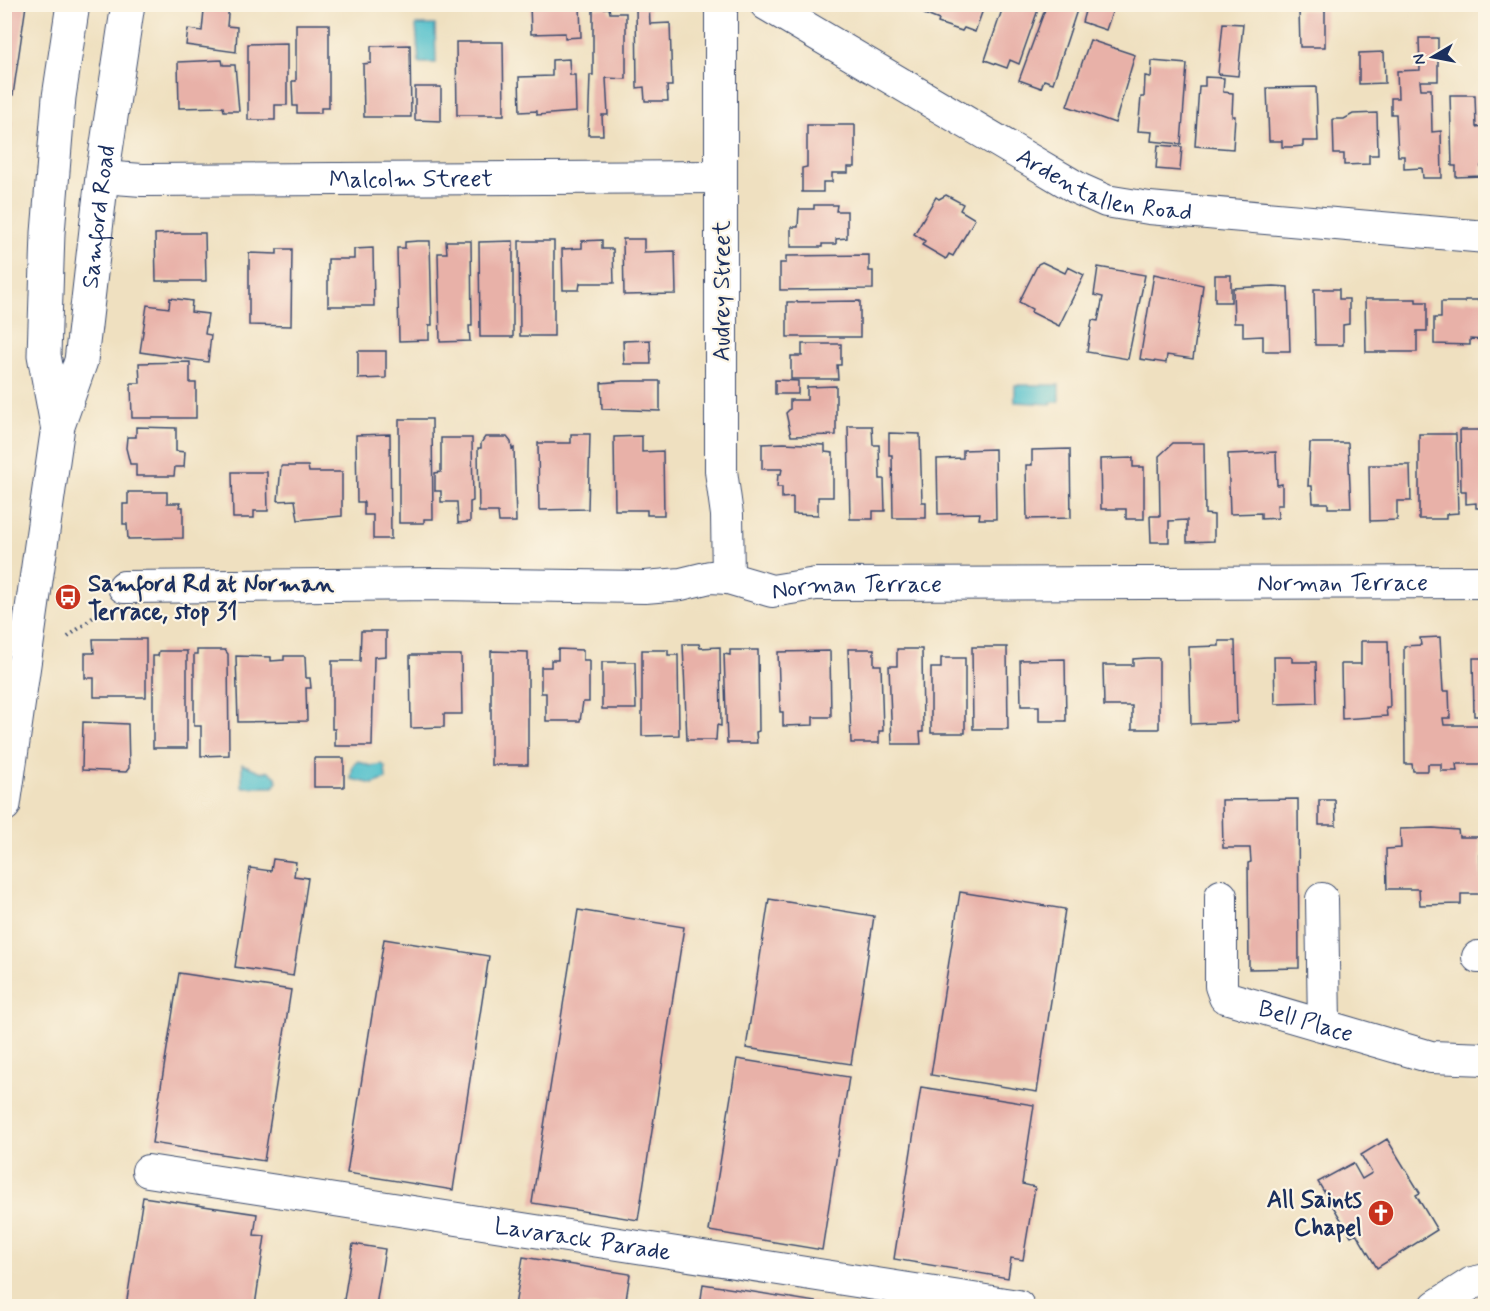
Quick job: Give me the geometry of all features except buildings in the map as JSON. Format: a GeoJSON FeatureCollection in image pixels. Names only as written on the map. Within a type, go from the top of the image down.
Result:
{"type":"FeatureCollection","features":[{"type":"Feature","properties":{"kind":"main road","name":"Samford Road"},"geometry":{"type":"LineString","coordinates":[[58,426],[44,355],[47,244],[59,97],[73,4]]}},
{"type":"Feature","properties":{"kind":"main road","name":"Samford Road"},"geometry":{"type":"LineString","coordinates":[[4,805],[58,426],[81,361],[102,177],[128,4]]}},
{"type":"Feature","properties":{"kind":"street","name":"Audrey Street"},"geometry":{"type":"LineString","coordinates":[[721,4],[721,471],[726,515],[728,578]]}},
{"type":"Feature","properties":{"kind":"street","name":"Ardentallen Road"},"geometry":{"type":"LineString","coordinates":[[766,4],[1079,189],[1106,201],[1149,208],[1485,237]]}},
{"type":"Feature","properties":{"kind":"street","name":"Malcolm Street"},"geometry":{"type":"LineString","coordinates":[[102,177],[142,180],[720,177]]}},
{"type":"Feature","properties":{"kind":"street","name":"Norman Terrace"},"geometry":{"type":"LineString","coordinates":[[124,588],[438,584],[645,587],[681,584],[710,577],[728,578],[772,591],[816,584],[1485,582]]}},
{"type":"Feature","properties":{"kind":"street","name":"Bell Place"},"geometry":{"type":"LineString","coordinates":[[1221,896],[1221,986],[1225,997],[1431,1057],[1485,1059]]}},
{"type":"Feature","properties":{"kind":"street"},"geometry":{"type":"LineString","coordinates":[[1322,899],[1324,1025]]}},
{"type":"Feature","properties":{"kind":"street","name":"Lavarack Parade"},"geometry":{"type":"LineString","coordinates":[[148,1171],[1018,1306]]}},
{"type":"Feature","properties":{"kind":"street"},"geometry":{"type":"LineString","coordinates":[[1436,1306],[1481,1278]]}},
{"type":"Feature","properties":{"kind":"path"},"geometry":{"type":"LineString","coordinates":[[68,637],[97,615],[124,588]]}},
{"type":"Feature","properties":{"kind":"water"},"geometry":{"type":"Polygon","coordinates":[[[416,25],[435,25],[436,63],[419,63],[416,25]]]}},
{"type":"Feature","properties":{"kind":"water"},"geometry":{"type":"Polygon","coordinates":[[[1015,385],[1059,385],[1059,402],[1051,402],[1051,404],[1015,402],[1015,385]]]}},
{"type":"Feature","properties":{"kind":"water"},"geometry":{"type":"Polygon","coordinates":[[[358,761],[370,766],[382,764],[385,767],[386,779],[373,784],[351,779],[353,765],[358,761]]]}},
{"type":"Feature","properties":{"kind":"water"},"geometry":{"type":"Polygon","coordinates":[[[242,764],[262,772],[269,771],[276,777],[277,782],[273,787],[242,787],[242,764]]]}},
{"type":"Feature","properties":{"kind":"place","name":"Samford Rd at Norman Terrace, stop 31"},"geometry":{"type":"Point","coordinates":[68,597]}},
{"type":"Feature","properties":{"kind":"place","name":"All Saints Chapel"},"geometry":{"type":"Point","coordinates":[1381,1213]}}]}
